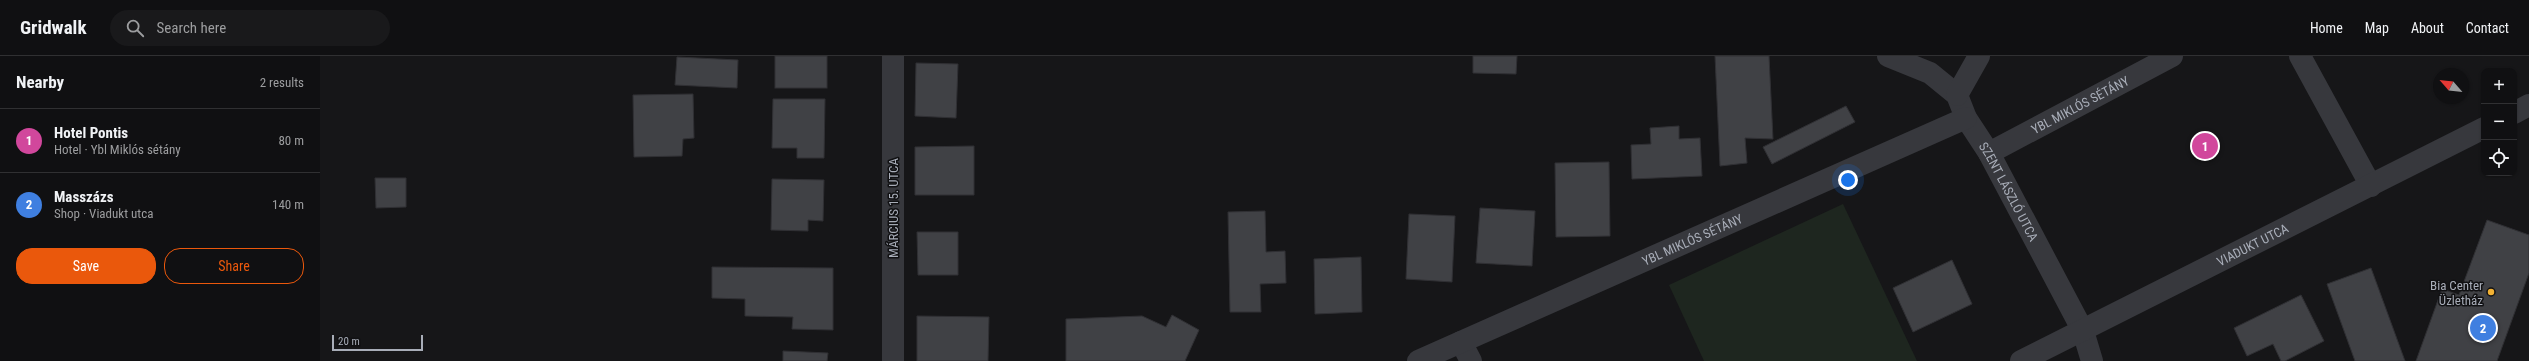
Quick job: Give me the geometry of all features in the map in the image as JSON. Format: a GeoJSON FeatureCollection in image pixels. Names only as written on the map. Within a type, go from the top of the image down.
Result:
{"type":"FeatureCollection","features":[{"type":"Feature","properties":{"kind":"street","name":"MÁRCIUS 15. UTCA"},"geometry":{"type":"LineString","coordinates":[[893,56],[893,361]]}},
{"type":"Feature","properties":{"kind":"street","name":"SZENT LÁSZLÓ UTCA"},"geometry":{"type":"LineString","coordinates":[[1888,56],[1930,72],[1957,95],[1966,118],[1988,153],[2083,331],[2092,361]]}},
{"type":"Feature","properties":{"kind":"street"},"geometry":{"type":"LineString","coordinates":[[1957,95],[1979,56]]}},
{"type":"Feature","properties":{"kind":"street","name":"YBL MIKLÓS SÉTÁNY"},"geometry":{"type":"LineString","coordinates":[[1988,153],[2172,56]]}},
{"type":"Feature","properties":{"kind":"street"},"geometry":{"type":"LineString","coordinates":[[2300,56],[2371,186]]}},
{"type":"Feature","properties":{"kind":"street"},"geometry":{"type":"LineString","coordinates":[[2517,111],[2529,105]]}},
{"type":"Feature","properties":{"kind":"street","name":"YBL MIKLÓS SÉTÁNY"},"geometry":{"type":"LineString","coordinates":[[1418,361],[1966,118]]}},
{"type":"Feature","properties":{"kind":"street","name":"VIADUKT UTCA"},"geometry":{"type":"LineString","coordinates":[[2021,361],[2481,130]]}},
{"type":"Feature","properties":{"kind":"street"},"geometry":{"type":"LineString","coordinates":[[1461,342],[1470,361]]}},
{"type":"Feature","properties":{"kind":"shaded area"},"geometry":{"type":"Polygon","coordinates":[[[1843,204],[1917,361],[1704,361],[1669,285],[1843,204]]]}},
{"type":"Feature","properties":{"kind":"building"},"geometry":{"type":"Polygon","coordinates":[[[775,56],[827,56],[827,88],[775,88],[775,56]]]}},
{"type":"Feature","properties":{"kind":"building"},"geometry":{"type":"Polygon","coordinates":[[[1473,56],[1517,56],[1516,74],[1473,73],[1473,56]]]}},
{"type":"Feature","properties":{"kind":"building"},"geometry":{"type":"Polygon","coordinates":[[[1715,56],[1769,56],[1773,139],[1745,138],[1747,163],[1720,166],[1715,56]]]}},
{"type":"Feature","properties":{"kind":"building"},"geometry":{"type":"Polygon","coordinates":[[[677,57],[738,60],[737,88],[675,85],[677,57]]]}},
{"type":"Feature","properties":{"kind":"building"},"geometry":{"type":"Polygon","coordinates":[[[916,63],[958,64],[956,118],[915,116],[916,63]]]}},
{"type":"Feature","properties":{"kind":"building"},"geometry":{"type":"Polygon","coordinates":[[[693,94],[694,138],[683,139],[682,156],[634,157],[633,95],[693,94]]]}},
{"type":"Feature","properties":{"kind":"building"},"geometry":{"type":"Polygon","coordinates":[[[773,99],[825,99],[824,158],[797,158],[797,148],[772,148],[773,99]]]}},
{"type":"Feature","properties":{"kind":"building"},"geometry":{"type":"Polygon","coordinates":[[[1846,106],[1855,122],[1772,164],[1763,147],[1846,106]]]}},
{"type":"Feature","properties":{"kind":"building"},"geometry":{"type":"Polygon","coordinates":[[[1679,126],[1679,139],[1700,138],[1702,176],[1632,179],[1631,145],[1651,144],[1650,128],[1679,126]]]}},
{"type":"Feature","properties":{"kind":"building"},"geometry":{"type":"Polygon","coordinates":[[[974,146],[974,195],[915,195],[915,147],[974,146]]]}},
{"type":"Feature","properties":{"kind":"building"},"geometry":{"type":"Polygon","coordinates":[[[1609,162],[1610,236],[1556,237],[1555,163],[1609,162]]]}},
{"type":"Feature","properties":{"kind":"building"},"geometry":{"type":"Polygon","coordinates":[[[375,178],[406,178],[406,207],[376,208],[375,178]]]}},
{"type":"Feature","properties":{"kind":"building"},"geometry":{"type":"Polygon","coordinates":[[[772,179],[824,180],[823,221],[808,220],[808,231],[771,230],[772,179]]]}},
{"type":"Feature","properties":{"kind":"building"},"geometry":{"type":"Polygon","coordinates":[[[1480,208],[1535,211],[1532,266],[1476,263],[1480,208]]]}},
{"type":"Feature","properties":{"kind":"building"},"geometry":{"type":"Polygon","coordinates":[[[1265,211],[1266,252],[1285,251],[1286,283],[1260,284],[1261,312],[1230,312],[1228,212],[1265,211]]]}},
{"type":"Feature","properties":{"kind":"building"},"geometry":{"type":"Polygon","coordinates":[[[1409,214],[1455,216],[1452,282],[1406,279],[1409,214]]]}},
{"type":"Feature","properties":{"kind":"building","name":"Bia Center Üzletház"},"geometry":{"type":"Polygon","coordinates":[[[2487,220],[2529,235],[2529,273],[2497,361],[2416,361],[2442,289],[2459,295],[2487,220]]]}},
{"type":"Feature","properties":{"kind":"building"},"geometry":{"type":"Polygon","coordinates":[[[917,232],[958,232],[958,275],[918,275],[917,232]]]}},
{"type":"Feature","properties":{"kind":"building"},"geometry":{"type":"Polygon","coordinates":[[[1361,257],[1362,312],[1315,314],[1314,259],[1361,257]]]}},
{"type":"Feature","properties":{"kind":"building"},"geometry":{"type":"Polygon","coordinates":[[[1952,260],[1972,304],[1913,332],[1893,288],[1952,260]]]}},
{"type":"Feature","properties":{"kind":"building"},"geometry":{"type":"Polygon","coordinates":[[[712,267],[833,268],[833,330],[792,329],[793,317],[745,316],[745,299],[712,298],[712,267]]]}},
{"type":"Feature","properties":{"kind":"building"},"geometry":{"type":"Polygon","coordinates":[[[2371,268],[2405,361],[2355,361],[2327,284],[2371,268]]]}},
{"type":"Feature","properties":{"kind":"building"},"geometry":{"type":"Polygon","coordinates":[[[2301,295],[2324,341],[2285,361],[2281,361],[2273,344],[2247,356],[2234,328],[2301,295]]]}},
{"type":"Feature","properties":{"kind":"building"},"geometry":{"type":"Polygon","coordinates":[[[1172,315],[1199,330],[1185,361],[1066,361],[1066,319],[1142,316],[1166,327],[1172,315]]]}},
{"type":"Feature","properties":{"kind":"building"},"geometry":{"type":"Polygon","coordinates":[[[917,316],[989,317],[988,361],[917,361],[917,316]]]}},
{"type":"Feature","properties":{"kind":"building"},"geometry":{"type":"Polygon","coordinates":[[[783,351],[828,353],[827,361],[783,361],[783,351]]]}},
{"type":"Feature","properties":{"kind":"place","name":"Hotel Pontis"},"geometry":{"type":"Point","coordinates":[2205,146]}},
{"type":"Feature","properties":{"kind":"place","name":"Bia Center Üzletház"},"geometry":{"type":"Point","coordinates":[2491,292]}},
{"type":"Feature","properties":{"kind":"place","name":"Masszázs"},"geometry":{"type":"Point","coordinates":[2483,328]}}]}
